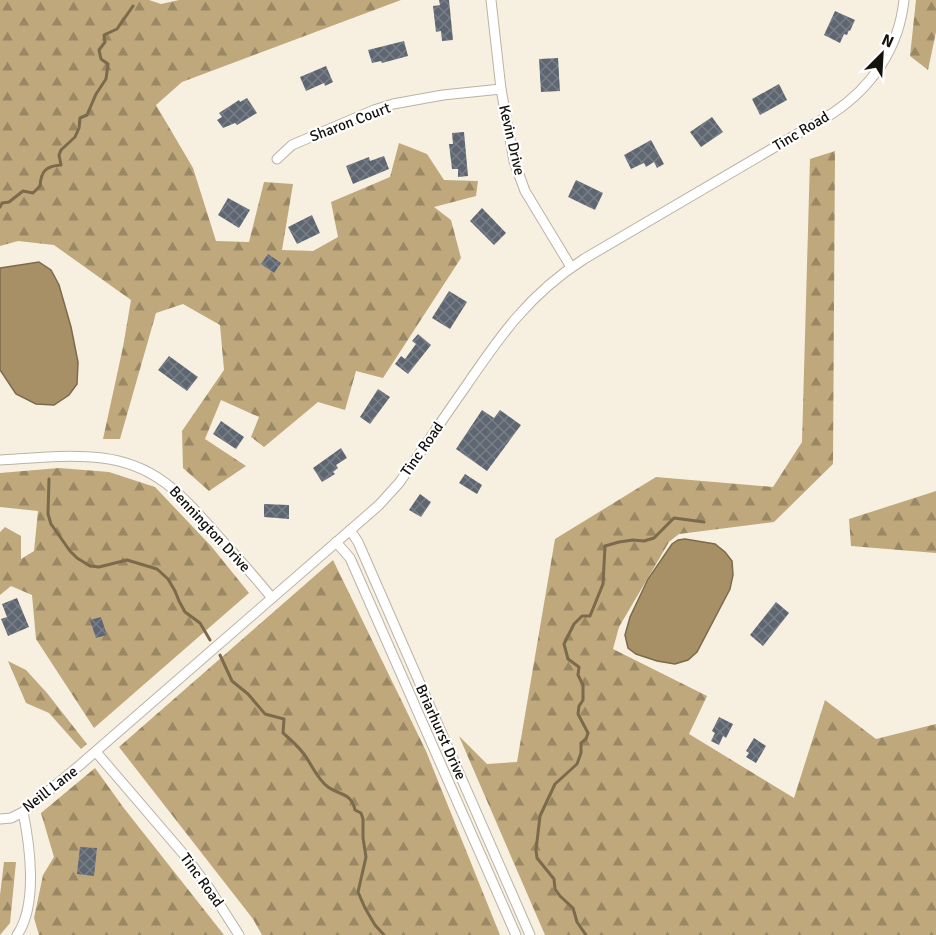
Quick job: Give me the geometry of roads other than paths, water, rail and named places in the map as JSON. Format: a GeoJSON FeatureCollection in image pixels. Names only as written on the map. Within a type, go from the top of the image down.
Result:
{"type":"FeatureCollection","features":[{"type":"Feature","properties":{"kind":"street","name":"Kevin Drive"},"geometry":{"type":"LineString","coordinates":[[491,0],[501,89],[514,161],[525,191],[571,267]]}},
{"type":"Feature","properties":{"kind":"street","name":"Tinc Road"},"geometry":{"type":"LineString","coordinates":[[239,935],[186,856],[96,752],[379,505],[399,483],[513,320],[537,294],[571,267],[845,105],[869,81],[885,59],[898,29],[904,0]]}},
{"type":"Feature","properties":{"kind":"street","name":"Sharon Court"},"geometry":{"type":"LineString","coordinates":[[277,159],[292,145],[383,107],[443,95],[501,89]]}},
{"type":"Feature","properties":{"kind":"street","name":"Bennington Drive"},"geometry":{"type":"LineString","coordinates":[[0,460],[59,457],[101,458],[122,461],[156,476],[175,489],[191,505],[272,598]]}},
{"type":"Feature","properties":{"kind":"street","name":"Briarhurst Drive"},"geometry":{"type":"LineString","coordinates":[[350,530],[358,542],[530,935]]}},
{"type":"Feature","properties":{"kind":"street","name":"Briarhurst Drive"},"geometry":{"type":"LineString","coordinates":[[336,542],[355,567],[516,935]]}},
{"type":"Feature","properties":{"kind":"street","name":"Neill Lane"},"geometry":{"type":"LineString","coordinates":[[0,819],[11,818],[23,812],[96,752]]}},
{"type":"Feature","properties":{"kind":"street"},"geometry":{"type":"LineString","coordinates":[[17,935],[27,916],[30,891],[28,836],[23,812]]}},
{"type":"Feature","properties":{"kind":"waterway"},"geometry":{"type":"LineString","coordinates":[[0,207],[2,203],[9,202],[23,191],[33,193],[40,186],[45,170],[61,165],[59,155],[61,150],[75,137],[80,118],[87,115],[96,94],[106,79],[108,64],[101,59],[99,50],[105,42],[104,35],[117,29],[133,6]]}},
{"type":"Feature","properties":{"kind":"waterway"},"geometry":{"type":"LineString","coordinates":[[49,479],[48,514],[51,524],[70,551],[90,566],[99,567],[127,560],[157,569],[168,579],[185,612],[200,623],[210,640]]}},
{"type":"Feature","properties":{"kind":"waterway"},"geometry":{"type":"LineString","coordinates":[[586,935],[577,922],[573,908],[555,889],[554,879],[537,858],[536,850],[540,816],[555,784],[577,764],[581,753],[581,743],[586,739],[588,733],[578,714],[583,700],[583,685],[578,675],[579,667],[568,659],[564,644],[574,624],[582,616],[590,616],[603,584],[605,546],[654,538],[674,518],[704,522]]}},
{"type":"Feature","properties":{"kind":"waterway"},"geometry":{"type":"LineString","coordinates":[[220,655],[232,681],[248,694],[265,714],[284,719],[283,733],[301,750],[320,779],[332,790],[348,797],[355,810],[361,813],[366,857],[358,892],[375,925],[384,935]]}}]}
